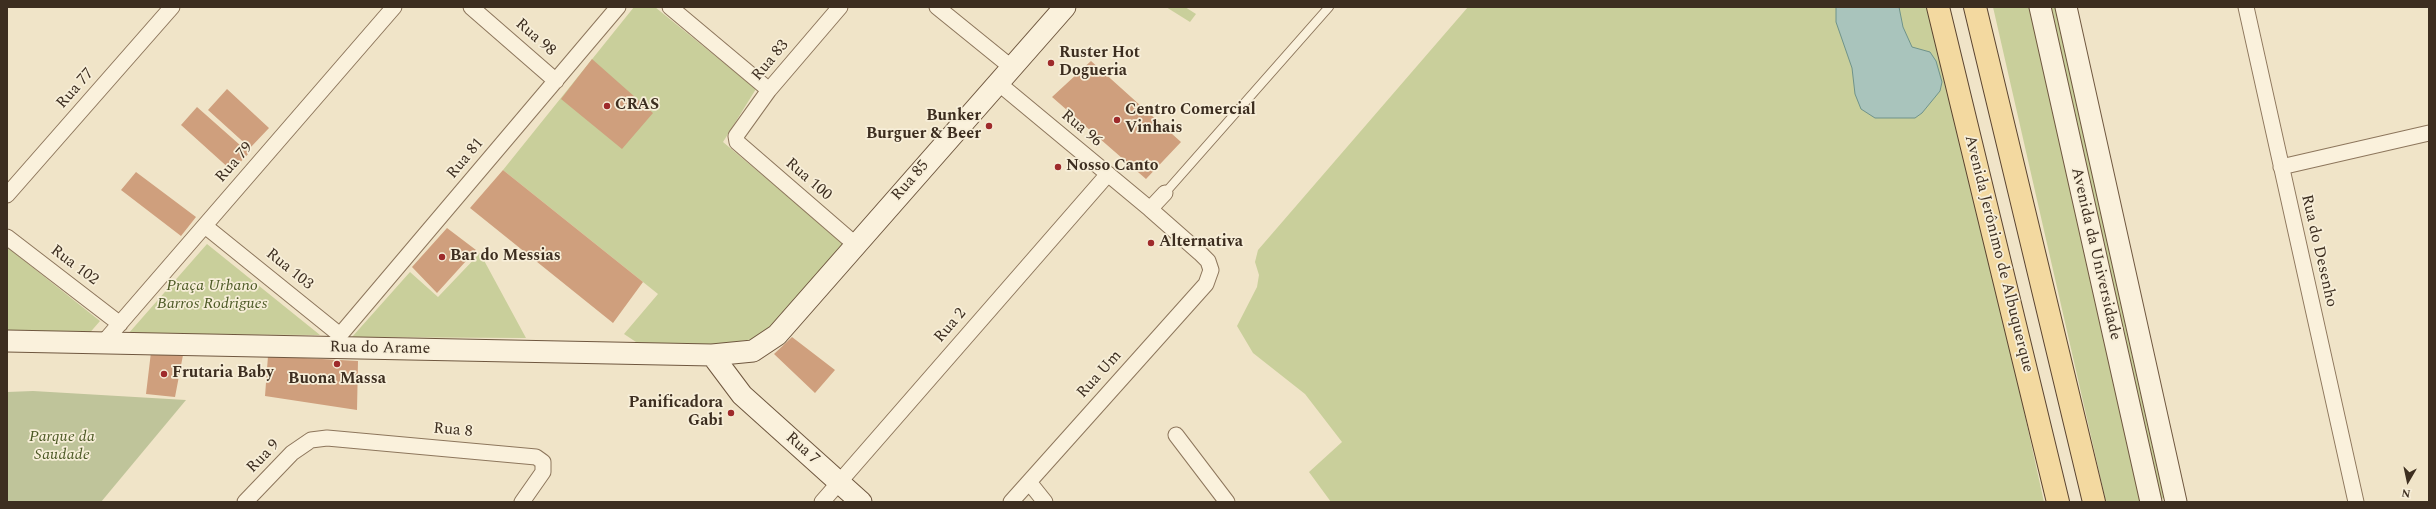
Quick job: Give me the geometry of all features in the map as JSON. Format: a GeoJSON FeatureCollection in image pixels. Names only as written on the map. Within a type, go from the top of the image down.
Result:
{"type":"FeatureCollection","features":[{"type":"Feature","properties":{"kind":"main road","name":"Avenida Jerônimo de Albuquerque"},"geometry":{"type":"LineString","coordinates":[[1938,7],[2058,502]]}},
{"type":"Feature","properties":{"kind":"main road"},"geometry":{"type":"LineString","coordinates":[[1975,7],[2094,502]]}},
{"type":"Feature","properties":{"kind":"street","name":"Rua 77"},"geometry":{"type":"LineString","coordinates":[[7,195],[172,7]]}},
{"type":"Feature","properties":{"kind":"street","name":"Rua 79"},"geometry":{"type":"LineString","coordinates":[[103,343],[394,7]]}},
{"type":"Feature","properties":{"kind":"street","name":"Rua 98"},"geometry":{"type":"LineString","coordinates":[[471,7],[556,81]]}},
{"type":"Feature","properties":{"kind":"street","name":"Rua 81"},"geometry":{"type":"LineString","coordinates":[[339,341],[618,7]]}},
{"type":"Feature","properties":{"kind":"street"},"geometry":{"type":"LineString","coordinates":[[670,7],[770,90]]}},
{"type":"Feature","properties":{"kind":"street","name":"Rua 83"},"geometry":{"type":"LineString","coordinates":[[737,142],[739,129],[840,7]]}},
{"type":"Feature","properties":{"kind":"street"},"geometry":{"type":"LineString","coordinates":[[937,7],[1010,67]]}},
{"type":"Feature","properties":{"kind":"street","name":"Rua 85"},"geometry":{"type":"LineString","coordinates":[[753,351],[776,336],[1010,67],[1065,7]]}},
{"type":"Feature","properties":{"kind":"street","name":"Avenida da Universidade"},"geometry":{"type":"LineString","coordinates":[[2040,7],[2151,502]]}},
{"type":"Feature","properties":{"kind":"street","name":"Avenida da Universidade"},"geometry":{"type":"LineString","coordinates":[[2066,7],[2176,502]]}},
{"type":"Feature","properties":{"kind":"street","name":"Rua do Desenho"},"geometry":{"type":"LineString","coordinates":[[2246,7],[2356,502]]}},
{"type":"Feature","properties":{"kind":"street","name":"Rua 96"},"geometry":{"type":"LineString","coordinates":[[997,82],[1150,209],[1200,253],[1208,261],[1211,270]]}},
{"type":"Feature","properties":{"kind":"street"},"geometry":{"type":"LineString","coordinates":[[2281,167],[2429,133]]}},
{"type":"Feature","properties":{"kind":"street","name":"Rua 100"},"geometry":{"type":"LineString","coordinates":[[737,142],[856,245]]}},
{"type":"Feature","properties":{"kind":"street","name":"Rua 2"},"geometry":{"type":"LineString","coordinates":[[822,502],[1108,174]]}},
{"type":"Feature","properties":{"kind":"street"},"geometry":{"type":"LineString","coordinates":[[1150,209],[1165,193]]}},
{"type":"Feature","properties":{"kind":"street","name":"Rua 103"},"geometry":{"type":"LineString","coordinates":[[205,226],[339,341]]}},
{"type":"Feature","properties":{"kind":"street","name":"Rua 102"},"geometry":{"type":"LineString","coordinates":[[7,237],[120,324]]}},
{"type":"Feature","properties":{"kind":"street","name":"Rua Um"},"geometry":{"type":"LineString","coordinates":[[1011,502],[1206,284],[1211,270]]}},
{"type":"Feature","properties":{"kind":"street","name":"Rua do Arame"},"geometry":{"type":"LineString","coordinates":[[7,341],[103,343],[339,341],[712,356],[753,351]]}},
{"type":"Feature","properties":{"kind":"street"},"geometry":{"type":"LineString","coordinates":[[742,395],[742,380],[745,365],[753,351]]}},
{"type":"Feature","properties":{"kind":"street","name":"Rua 7"},"geometry":{"type":"LineString","coordinates":[[712,356],[742,395],[861,502]]}},
{"type":"Feature","properties":{"kind":"street"},"geometry":{"type":"LineString","coordinates":[[1176,435],[1228,502]]}},
{"type":"Feature","properties":{"kind":"street","name":"Rua 8"},"geometry":{"type":"LineString","coordinates":[[311,440],[327,438],[536,457],[543,462],[543,472],[522,502]]}},
{"type":"Feature","properties":{"kind":"street","name":"Rua 9"},"geometry":{"type":"LineString","coordinates":[[245,502],[292,453],[311,440]]}},
{"type":"Feature","properties":{"kind":"street"},"geometry":{"type":"LineString","coordinates":[[1029,482],[1045,502]]}},
{"type":"Feature","properties":{"kind":"lane"},"geometry":{"type":"LineString","coordinates":[[1165,193],[1329,7]]}},
{"type":"Feature","properties":{"kind":"green space"},"geometry":{"type":"Polygon","coordinates":[[[634,7],[655,7],[756,89],[723,142],[848,247],[773,330],[755,339],[719,344],[639,344],[624,334],[658,294],[503,170],[634,7]]]}},
{"type":"Feature","properties":{"kind":"green space"},"geometry":{"type":"Polygon","coordinates":[[[1166,7],[1185,7],[1196,14],[1190,22],[1166,7]]]}},
{"type":"Feature","properties":{"kind":"green space"},"geometry":{"type":"Polygon","coordinates":[[[1468,7],[1935,7],[2044,502],[1331,502],[1309,472],[1342,442],[1305,394],[1253,353],[1237,326],[1257,287],[1259,275],[1255,262],[1258,250],[1468,7]]]}},
{"type":"Feature","properties":{"kind":"green space"},"geometry":{"type":"Polygon","coordinates":[[[1993,7],[2029,7],[2140,502],[2106,502],[1993,7]]]}},
{"type":"Feature","properties":{"kind":"green space"},"geometry":{"type":"Polygon","coordinates":[[[2047,7],[2056,7],[2168,498],[2157,499],[2047,7]]]}},
{"type":"Feature","properties":{"kind":"green space","name":"Praça Urbano Barros Rodrigues"},"geometry":{"type":"Polygon","coordinates":[[[207,244],[320,335],[128,334],[207,244]]]}},
{"type":"Feature","properties":{"kind":"green space"},"geometry":{"type":"Polygon","coordinates":[[[7,247],[100,321],[87,336],[7,332],[7,247]]]}},
{"type":"Feature","properties":{"kind":"green space"},"geometry":{"type":"Polygon","coordinates":[[[480,253],[526,338],[352,337],[410,272],[438,297],[480,253]]]}},
{"type":"Feature","properties":{"kind":"green space","name":"Parque da Saudade"},"geometry":{"type":"Polygon","coordinates":[[[33,391],[186,400],[101,502],[7,502],[7,392],[33,391]]]}},
{"type":"Feature","properties":{"kind":"water"},"geometry":{"type":"Polygon","coordinates":[[[1836,7],[1899,7],[1903,27],[1912,47],[1930,52],[1936,61],[1942,82],[1940,91],[1922,113],[1915,118],[1875,118],[1861,109],[1855,94],[1852,68],[1836,22],[1836,7]]]}},
{"type":"Feature","properties":{"kind":"building","name":"CRAS"},"geometry":{"type":"Polygon","coordinates":[[[592,59],[653,113],[622,149],[561,99],[592,59]]]}},
{"type":"Feature","properties":{"kind":"building","name":"Centro Comercial Vinhais"},"geometry":{"type":"Polygon","coordinates":[[[1091,61],[1181,142],[1146,179],[1052,97],[1091,61]]]}},
{"type":"Feature","properties":{"kind":"building"},"geometry":{"type":"Polygon","coordinates":[[[227,89],[269,128],[250,148],[208,110],[227,89]]]}},
{"type":"Feature","properties":{"kind":"building"},"geometry":{"type":"Polygon","coordinates":[[[197,107],[249,153],[232,171],[181,125],[197,107]]]}},
{"type":"Feature","properties":{"kind":"building"},"geometry":{"type":"Polygon","coordinates":[[[503,170],[643,282],[613,323],[470,208],[503,170]]]}},
{"type":"Feature","properties":{"kind":"building"},"geometry":{"type":"Polygon","coordinates":[[[136,172],[196,217],[181,236],[121,190],[136,172]]]}},
{"type":"Feature","properties":{"kind":"building"},"geometry":{"type":"Polygon","coordinates":[[[447,228],[476,250],[437,293],[412,267],[447,228]]]}},
{"type":"Feature","properties":{"kind":"building"},"geometry":{"type":"Polygon","coordinates":[[[792,337],[835,370],[815,393],[774,354],[792,337]]]}},
{"type":"Feature","properties":{"kind":"building","name":"Frutaria Baby"},"geometry":{"type":"Polygon","coordinates":[[[151,352],[183,355],[175,397],[146,394],[151,352]]]}},
{"type":"Feature","properties":{"kind":"building"},"geometry":{"type":"Polygon","coordinates":[[[268,356],[358,361],[357,410],[265,396],[268,356]]]}},
{"type":"Feature","properties":{"kind":"place","name":"Ruster Hot Dogueria"},"geometry":{"type":"Point","coordinates":[1051,63]}},
{"type":"Feature","properties":{"kind":"place","name":"CRAS"},"geometry":{"type":"Point","coordinates":[607,106]}},
{"type":"Feature","properties":{"kind":"place","name":"Centro Comercial Vinhais"},"geometry":{"type":"Point","coordinates":[1117,120]}},
{"type":"Feature","properties":{"kind":"place","name":"Bunker Burguer & Beer"},"geometry":{"type":"Point","coordinates":[989,126]}},
{"type":"Feature","properties":{"kind":"place","name":"Nosso Canto"},"geometry":{"type":"Point","coordinates":[1058,167]}},
{"type":"Feature","properties":{"kind":"place","name":"Alternativa"},"geometry":{"type":"Point","coordinates":[1151,243]}},
{"type":"Feature","properties":{"kind":"place","name":"Bar do Messias"},"geometry":{"type":"Point","coordinates":[442,257]}},
{"type":"Feature","properties":{"kind":"place","name":"Buona Massa"},"geometry":{"type":"Point","coordinates":[337,364]}},
{"type":"Feature","properties":{"kind":"place","name":"Frutaria Baby"},"geometry":{"type":"Point","coordinates":[164,374]}},
{"type":"Feature","properties":{"kind":"place","name":"Panificadora Gabi"},"geometry":{"type":"Point","coordinates":[731,413]}}]}
